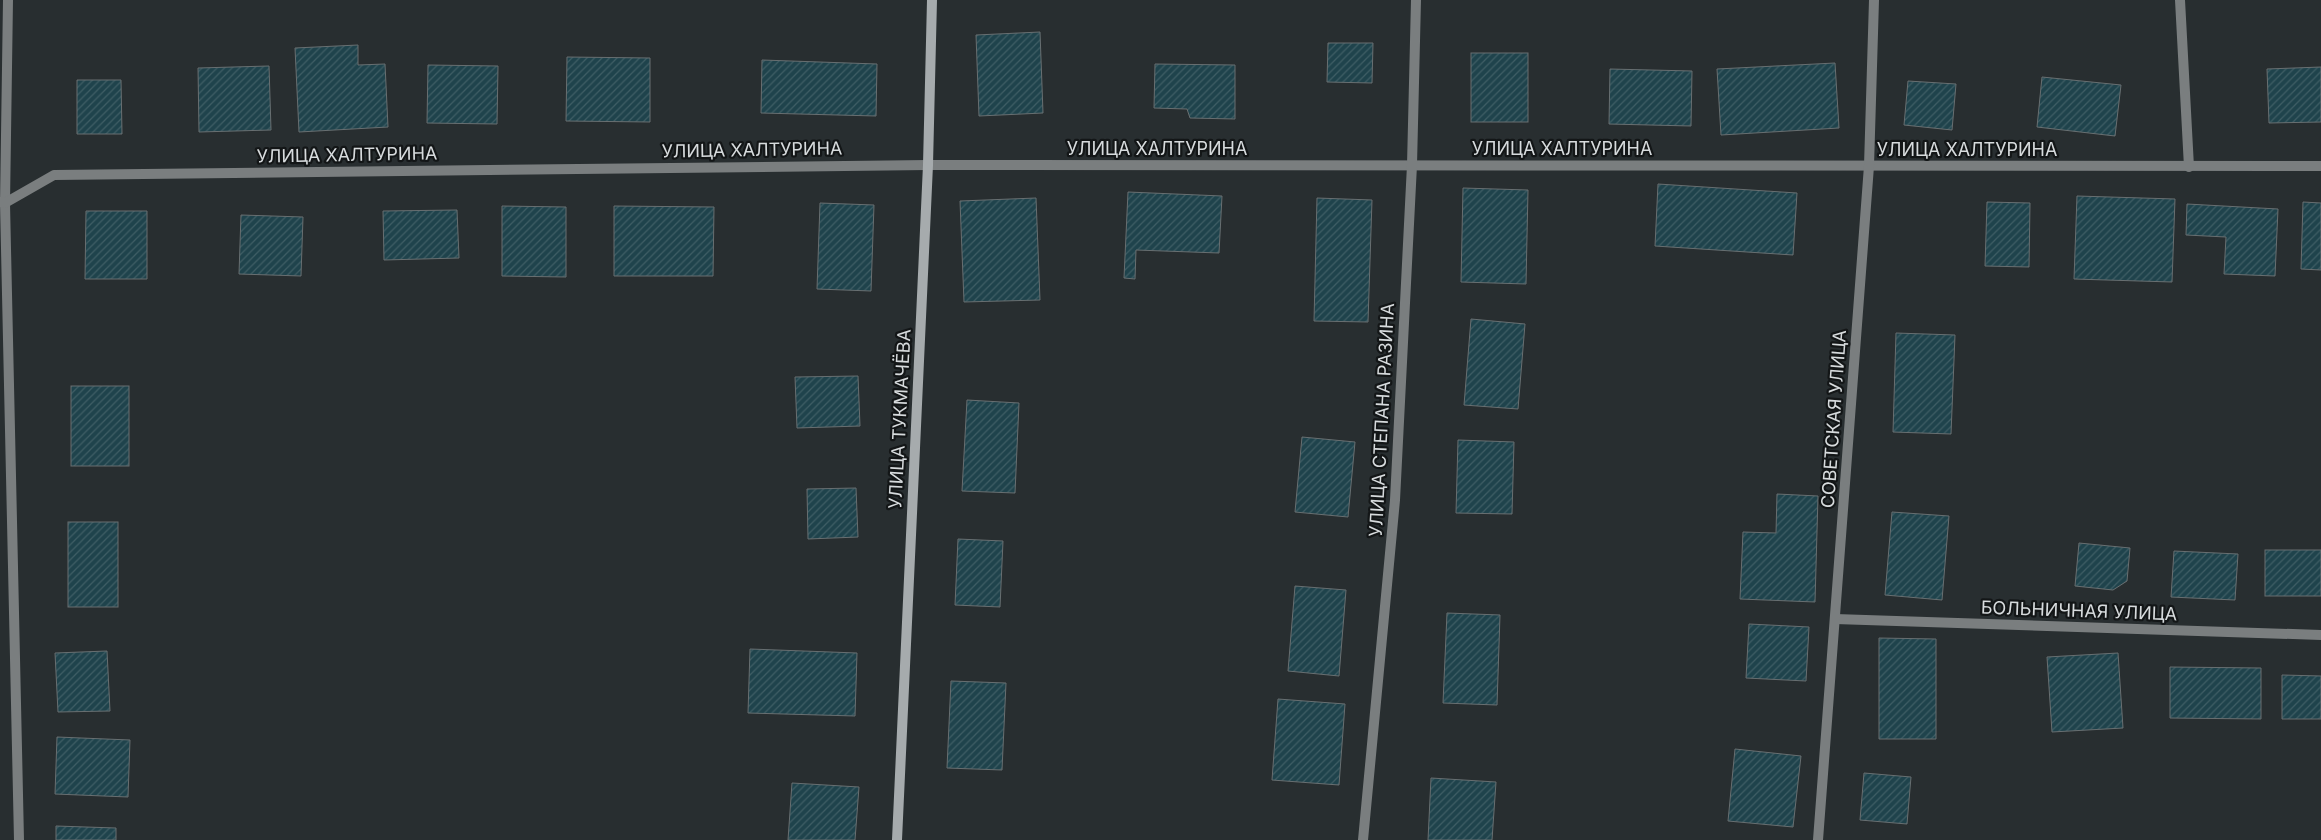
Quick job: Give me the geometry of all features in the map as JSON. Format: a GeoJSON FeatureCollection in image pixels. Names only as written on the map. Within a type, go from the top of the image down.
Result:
{"type":"FeatureCollection","features":[{"type":"Feature","properties":{"kind":"street"},"geometry":{"type":"LineString","coordinates":[[8,0],[2,202],[19,840]]}},
{"type":"Feature","properties":{"kind":"street","name":"УЛИЦА ТУКМАЧЁВА"},"geometry":{"type":"LineString","coordinates":[[897,840],[928,164],[932,0]]}},
{"type":"Feature","properties":{"kind":"street","name":"УЛИЦА СТЕПАНА РАЗИНА"},"geometry":{"type":"LineString","coordinates":[[1363,840],[1395,500],[1412,165],[1416,0]]}},
{"type":"Feature","properties":{"kind":"street","name":"СОВЕТСКАЯ УЛИЦА"},"geometry":{"type":"LineString","coordinates":[[1818,840],[1869,166],[1874,0]]}},
{"type":"Feature","properties":{"kind":"street"},"geometry":{"type":"LineString","coordinates":[[2180,0],[2188,167]]}},
{"type":"Feature","properties":{"kind":"street","name":"УЛИЦА ХАЛТУРИНА"},"geometry":{"type":"LineString","coordinates":[[2,202],[54,175],[928,164],[2321,166]]}},
{"type":"Feature","properties":{"kind":"street","name":"БОЛЬНИЧНАЯ УЛИЦА"},"geometry":{"type":"LineString","coordinates":[[1835,619],[2321,635]]}},
{"type":"Feature","properties":{"kind":"building"},"geometry":{"type":"Polygon","coordinates":[[[1040,32],[1043,113],[979,116],[976,35],[1040,32]]]}},
{"type":"Feature","properties":{"kind":"building"},"geometry":{"type":"Polygon","coordinates":[[[1328,43],[1373,43],[1372,83],[1327,82],[1328,43]]]}},
{"type":"Feature","properties":{"kind":"building"},"geometry":{"type":"Polygon","coordinates":[[[358,45],[358,65],[385,64],[388,127],[299,132],[295,48],[358,45]]]}},
{"type":"Feature","properties":{"kind":"building"},"geometry":{"type":"Polygon","coordinates":[[[1471,53],[1528,53],[1528,122],[1471,122],[1471,53]]]}},
{"type":"Feature","properties":{"kind":"building"},"geometry":{"type":"Polygon","coordinates":[[[567,57],[650,58],[650,122],[566,121],[567,57]]]}},
{"type":"Feature","properties":{"kind":"building"},"geometry":{"type":"Polygon","coordinates":[[[762,60],[877,64],[876,116],[761,113],[762,60]]]}},
{"type":"Feature","properties":{"kind":"building"},"geometry":{"type":"Polygon","coordinates":[[[1835,63],[1839,128],[1721,135],[1717,69],[1835,63]]]}},
{"type":"Feature","properties":{"kind":"building"},"geometry":{"type":"Polygon","coordinates":[[[1155,64],[1235,65],[1235,119],[1190,118],[1187,109],[1154,108],[1155,64]]]}},
{"type":"Feature","properties":{"kind":"building"},"geometry":{"type":"Polygon","coordinates":[[[428,65],[498,66],[497,124],[427,123],[428,65]]]}},
{"type":"Feature","properties":{"kind":"building"},"geometry":{"type":"Polygon","coordinates":[[[269,66],[271,130],[199,132],[198,68],[269,66]]]}},
{"type":"Feature","properties":{"kind":"building"},"geometry":{"type":"Polygon","coordinates":[[[2321,67],[2321,122],[2269,123],[2267,69],[2321,67]]]}},
{"type":"Feature","properties":{"kind":"building"},"geometry":{"type":"Polygon","coordinates":[[[1610,69],[1692,71],[1691,126],[1609,124],[1610,69]]]}},
{"type":"Feature","properties":{"kind":"building"},"geometry":{"type":"Polygon","coordinates":[[[2042,77],[2121,85],[2115,136],[2037,127],[2042,77]]]}},
{"type":"Feature","properties":{"kind":"building"},"geometry":{"type":"Polygon","coordinates":[[[77,80],[121,80],[122,134],[77,134],[77,80]]]}},
{"type":"Feature","properties":{"kind":"building"},"geometry":{"type":"Polygon","coordinates":[[[1908,81],[1956,84],[1952,130],[1904,125],[1908,81]]]}},
{"type":"Feature","properties":{"kind":"building"},"geometry":{"type":"Polygon","coordinates":[[[1658,184],[1797,193],[1793,255],[1655,246],[1658,184]]]}},
{"type":"Feature","properties":{"kind":"building"},"geometry":{"type":"Polygon","coordinates":[[[1463,188],[1528,190],[1526,284],[1461,282],[1463,188]]]}},
{"type":"Feature","properties":{"kind":"building"},"geometry":{"type":"Polygon","coordinates":[[[1128,192],[1222,196],[1219,253],[1136,250],[1135,279],[1124,278],[1128,192]]]}},
{"type":"Feature","properties":{"kind":"building"},"geometry":{"type":"Polygon","coordinates":[[[2077,196],[2175,199],[2172,282],[2074,279],[2077,196]]]}},
{"type":"Feature","properties":{"kind":"building"},"geometry":{"type":"Polygon","coordinates":[[[1036,198],[1040,300],[964,302],[960,201],[1036,198]]]}},
{"type":"Feature","properties":{"kind":"building"},"geometry":{"type":"Polygon","coordinates":[[[1317,198],[1372,200],[1368,322],[1314,321],[1317,198]]]}},
{"type":"Feature","properties":{"kind":"building"},"geometry":{"type":"Polygon","coordinates":[[[1987,202],[2030,203],[2029,267],[1985,266],[1987,202]]]}},
{"type":"Feature","properties":{"kind":"building"},"geometry":{"type":"Polygon","coordinates":[[[2303,202],[2321,203],[2321,270],[2301,269],[2303,202]]]}},
{"type":"Feature","properties":{"kind":"building"},"geometry":{"type":"Polygon","coordinates":[[[820,203],[874,205],[871,291],[817,289],[820,203]]]}},
{"type":"Feature","properties":{"kind":"building"},"geometry":{"type":"Polygon","coordinates":[[[2187,204],[2278,209],[2275,276],[2224,274],[2226,237],[2186,235],[2187,204]]]}},
{"type":"Feature","properties":{"kind":"building"},"geometry":{"type":"Polygon","coordinates":[[[502,206],[566,207],[566,277],[502,276],[502,206]]]}},
{"type":"Feature","properties":{"kind":"building"},"geometry":{"type":"Polygon","coordinates":[[[614,206],[714,207],[713,276],[614,276],[614,206]]]}},
{"type":"Feature","properties":{"kind":"building"},"geometry":{"type":"Polygon","coordinates":[[[457,210],[459,258],[384,260],[383,211],[457,210]]]}},
{"type":"Feature","properties":{"kind":"building"},"geometry":{"type":"Polygon","coordinates":[[[86,211],[147,211],[147,279],[85,279],[86,211]]]}},
{"type":"Feature","properties":{"kind":"building"},"geometry":{"type":"Polygon","coordinates":[[[241,215],[303,217],[301,276],[239,274],[241,215]]]}},
{"type":"Feature","properties":{"kind":"building"},"geometry":{"type":"Polygon","coordinates":[[[1471,319],[1525,324],[1518,409],[1464,405],[1471,319]]]}},
{"type":"Feature","properties":{"kind":"building"},"geometry":{"type":"Polygon","coordinates":[[[1896,333],[1955,335],[1951,434],[1893,432],[1896,333]]]}},
{"type":"Feature","properties":{"kind":"building"},"geometry":{"type":"Polygon","coordinates":[[[858,376],[860,426],[797,428],[795,377],[858,376]]]}},
{"type":"Feature","properties":{"kind":"building"},"geometry":{"type":"Polygon","coordinates":[[[71,386],[129,386],[129,466],[71,466],[71,386]]]}},
{"type":"Feature","properties":{"kind":"building"},"geometry":{"type":"Polygon","coordinates":[[[967,400],[1019,403],[1015,493],[962,491],[967,400]]]}},
{"type":"Feature","properties":{"kind":"building"},"geometry":{"type":"Polygon","coordinates":[[[1302,437],[1355,442],[1348,517],[1295,512],[1302,437]]]}},
{"type":"Feature","properties":{"kind":"building"},"geometry":{"type":"Polygon","coordinates":[[[1458,440],[1514,442],[1512,514],[1456,513],[1458,440]]]}},
{"type":"Feature","properties":{"kind":"building"},"geometry":{"type":"Polygon","coordinates":[[[856,488],[858,537],[808,539],[807,489],[856,488]]]}},
{"type":"Feature","properties":{"kind":"building"},"geometry":{"type":"Polygon","coordinates":[[[1777,494],[1818,496],[1815,602],[1740,599],[1743,532],[1776,533],[1777,494]]]}},
{"type":"Feature","properties":{"kind":"building"},"geometry":{"type":"Polygon","coordinates":[[[1892,512],[1949,516],[1942,600],[1885,595],[1892,512]]]}},
{"type":"Feature","properties":{"kind":"building"},"geometry":{"type":"Polygon","coordinates":[[[68,522],[118,522],[118,607],[68,607],[68,522]]]}},
{"type":"Feature","properties":{"kind":"building"},"geometry":{"type":"Polygon","coordinates":[[[958,539],[1003,541],[1000,607],[955,605],[958,539]]]}},
{"type":"Feature","properties":{"kind":"building"},"geometry":{"type":"Polygon","coordinates":[[[2079,543],[2130,548],[2127,581],[2113,590],[2075,586],[2079,543]]]}},
{"type":"Feature","properties":{"kind":"building"},"geometry":{"type":"Polygon","coordinates":[[[2265,550],[2321,550],[2321,596],[2265,596],[2265,550]]]}},
{"type":"Feature","properties":{"kind":"building"},"geometry":{"type":"Polygon","coordinates":[[[2174,551],[2238,554],[2235,600],[2171,597],[2174,551]]]}},
{"type":"Feature","properties":{"kind":"building"},"geometry":{"type":"Polygon","coordinates":[[[1295,586],[1346,590],[1339,676],[1288,671],[1295,586]]]}},
{"type":"Feature","properties":{"kind":"building"},"geometry":{"type":"Polygon","coordinates":[[[1447,613],[1500,615],[1497,705],[1443,703],[1447,613]]]}},
{"type":"Feature","properties":{"kind":"building"},"geometry":{"type":"Polygon","coordinates":[[[1749,624],[1809,627],[1806,681],[1746,678],[1749,624]]]}},
{"type":"Feature","properties":{"kind":"building"},"geometry":{"type":"Polygon","coordinates":[[[1879,638],[1936,639],[1936,739],[1879,739],[1879,638]]]}},
{"type":"Feature","properties":{"kind":"building"},"geometry":{"type":"Polygon","coordinates":[[[750,649],[857,653],[855,716],[748,713],[750,649]]]}},
{"type":"Feature","properties":{"kind":"building"},"geometry":{"type":"Polygon","coordinates":[[[107,651],[110,711],[58,712],[55,653],[107,651]]]}},
{"type":"Feature","properties":{"kind":"building"},"geometry":{"type":"Polygon","coordinates":[[[2118,653],[2123,728],[2052,732],[2047,657],[2118,653]]]}},
{"type":"Feature","properties":{"kind":"building"},"geometry":{"type":"Polygon","coordinates":[[[2170,667],[2261,668],[2261,719],[2170,718],[2170,667]]]}},
{"type":"Feature","properties":{"kind":"building"},"geometry":{"type":"Polygon","coordinates":[[[2282,675],[2321,676],[2321,719],[2282,719],[2282,675]]]}},
{"type":"Feature","properties":{"kind":"building"},"geometry":{"type":"Polygon","coordinates":[[[951,681],[1006,683],[1002,770],[947,768],[951,681]]]}},
{"type":"Feature","properties":{"kind":"building"},"geometry":{"type":"Polygon","coordinates":[[[1278,699],[1345,704],[1339,785],[1272,780],[1278,699]]]}},
{"type":"Feature","properties":{"kind":"building"},"geometry":{"type":"Polygon","coordinates":[[[57,737],[130,740],[128,797],[55,794],[57,737]]]}},
{"type":"Feature","properties":{"kind":"building"},"geometry":{"type":"Polygon","coordinates":[[[1735,749],[1801,756],[1793,827],[1728,821],[1735,749]]]}},
{"type":"Feature","properties":{"kind":"building"},"geometry":{"type":"Polygon","coordinates":[[[1864,773],[1911,777],[1907,824],[1860,820],[1864,773]]]}},
{"type":"Feature","properties":{"kind":"building"},"geometry":{"type":"Polygon","coordinates":[[[1431,778],[1496,782],[1492,840],[1428,840],[1431,778]]]}},
{"type":"Feature","properties":{"kind":"building"},"geometry":{"type":"Polygon","coordinates":[[[792,783],[859,787],[855,840],[788,840],[792,783]]]}},
{"type":"Feature","properties":{"kind":"building"},"geometry":{"type":"Polygon","coordinates":[[[56,826],[116,828],[116,840],[56,840],[56,826]]]}}]}
